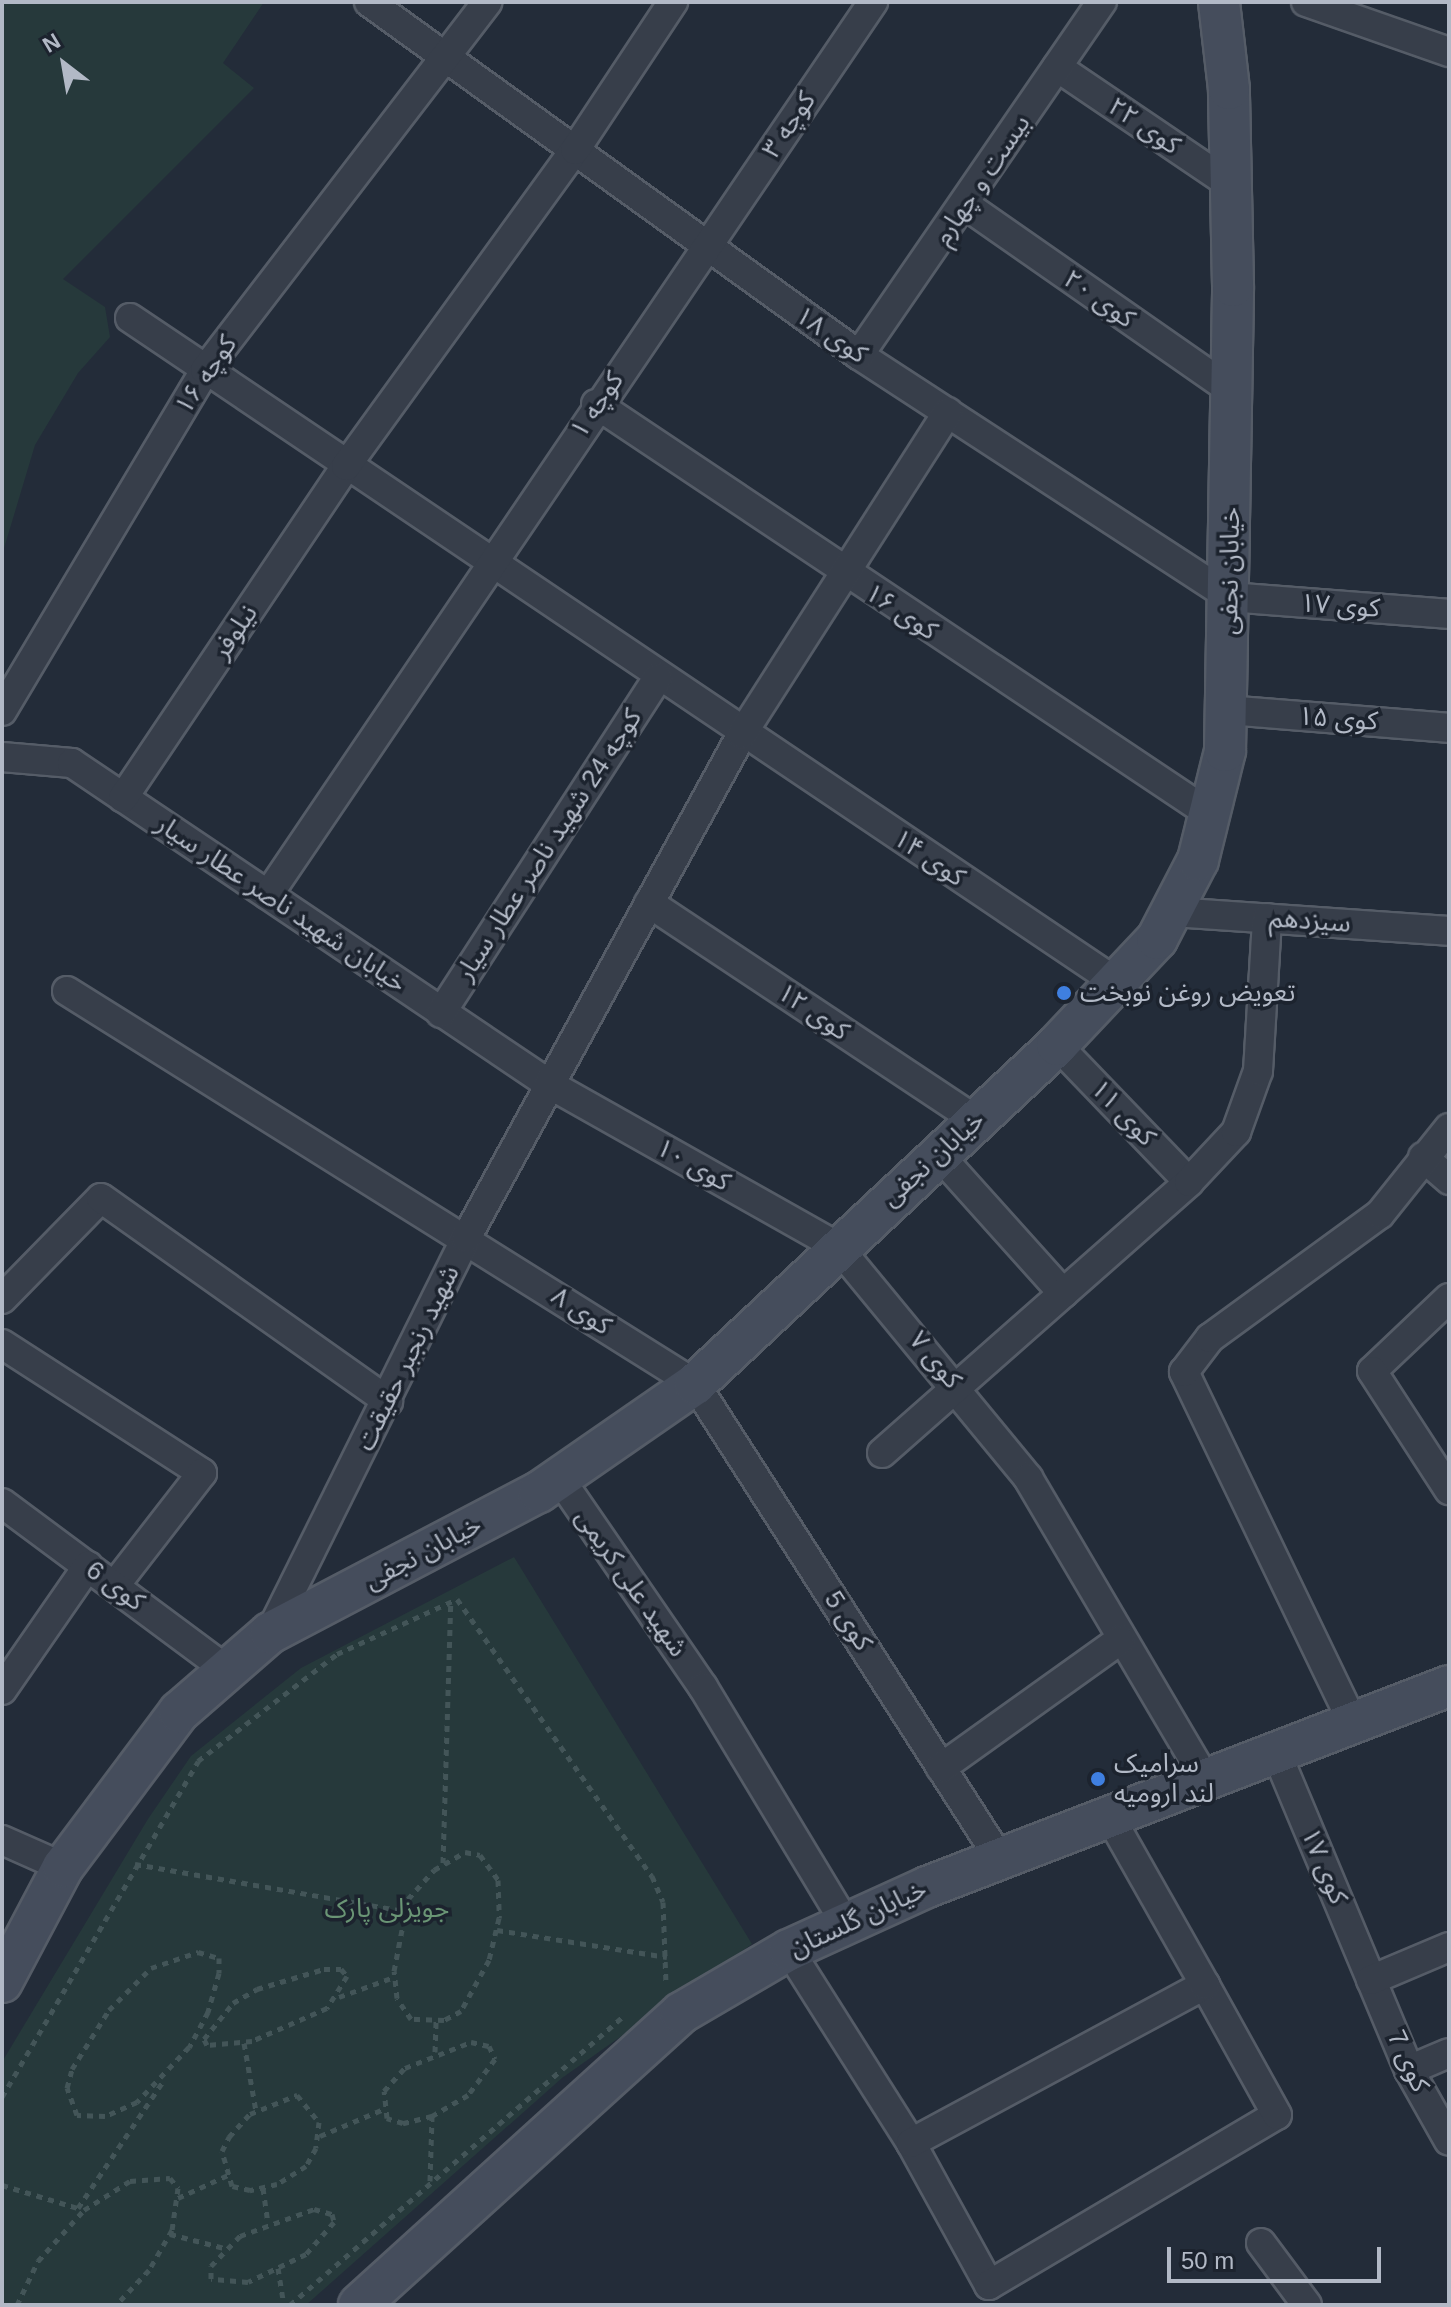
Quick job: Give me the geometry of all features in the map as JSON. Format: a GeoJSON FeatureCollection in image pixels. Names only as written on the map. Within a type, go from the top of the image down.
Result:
{"type":"FeatureCollection","features":[{"type":"Feature","properties":{"kind":"street","name":"کوی ۱۸"},"geometry":{"type":"LineString","coordinates":[[369,2],[442,59],[575,150],[706,248],[859,355],[1230,597]]}},
{"type":"Feature","properties":{"kind":"street","name":"کوچه ۱۶"},"geometry":{"type":"LineString","coordinates":[[2,711],[205,370],[487,2]]}},
{"type":"Feature","properties":{"kind":"street","name":"نیلوفر"},"geometry":{"type":"LineString","coordinates":[[123,798],[346,466],[575,150],[673,2]]}},
{"type":"Feature","properties":{"kind":"street","name":"کوچه ۳"},"geometry":{"type":"LineString","coordinates":[[706,248],[873,2]]}},
{"type":"Feature","properties":{"kind":"street","name":"بیست و چهارم"},"geometry":{"type":"LineString","coordinates":[[859,355],[967,206],[1102,2]]}},
{"type":"Feature","properties":{"kind":"street","name":"خیابان نجفی"},"geometry":{"type":"LineString","coordinates":[[2,1982],[63,1867],[179,1712],[270,1633],[560,1479],[695,1384],[837,1246],[1057,1045],[1157,939],[1198,860],[1225,751],[1230,597],[1231,185],[1219,2]]}},
{"type":"Feature","properties":{"kind":"street"},"geometry":{"type":"LineString","coordinates":[[1306,2],[1449,52]]}},
{"type":"Feature","properties":{"kind":"street","name":"کوی ۲۲"},"geometry":{"type":"LineString","coordinates":[[1057,67],[1231,185]]}},
{"type":"Feature","properties":{"kind":"street","name":"کوی ۲۰"},"geometry":{"type":"LineString","coordinates":[[967,206],[1232,391]]}},
{"type":"Feature","properties":{"kind":"street","name":"کوچه ۱"},"geometry":{"type":"LineString","coordinates":[[268,895],[494,565],[596,404],[706,248]]}},
{"type":"Feature","properties":{"kind":"street","name":"کوی ۱۴"},"geometry":{"type":"LineString","coordinates":[[130,318],[658,678],[1116,982]]}},
{"type":"Feature","properties":{"kind":"street","name":"کوی ۱۶"},"geometry":{"type":"LineString","coordinates":[[596,404],[842,573],[1210,814]]}},
{"type":"Feature","properties":{"kind":"street","name":"شهید رنجبر حقیقت"},"geometry":{"type":"LineString","coordinates":[[270,1633],[388,1401],[466,1238],[742,734],[842,573],[948,412]]}},
{"type":"Feature","properties":{"kind":"street","name":"کوی ۱۷"},"geometry":{"type":"LineString","coordinates":[[1230,597],[1449,614]]}},
{"type":"Feature","properties":{"kind":"street","name":"کوچه 24 شهید ناصر عطار سیار"},"geometry":{"type":"LineString","coordinates":[[441,1013],[658,678]]}},
{"type":"Feature","properties":{"kind":"street","name":"کوی ۱۵"},"geometry":{"type":"LineString","coordinates":[[1227,710],[1449,728]]}},
{"type":"Feature","properties":{"kind":"street","name":"خیابان شهید ناصر عطار سیار"},"geometry":{"type":"LineString","coordinates":[[2,757],[72,763],[549,1084]]}},
{"type":"Feature","properties":{"kind":"street","name":"کوی ۱۲"},"geometry":{"type":"LineString","coordinates":[[649,903],[976,1120]]}},
{"type":"Feature","properties":{"kind":"street","name":"سیزدهم"},"geometry":{"type":"LineString","coordinates":[[1172,912],[1449,931]]}},
{"type":"Feature","properties":{"kind":"street"},"geometry":{"type":"LineString","coordinates":[[882,1453],[955,1383],[1189,1182],[1236,1132],[1258,1071],[1267,918]]}},
{"type":"Feature","properties":{"kind":"street","name":"کوی ۸"},"geometry":{"type":"LineString","coordinates":[[67,991],[695,1384]]}},
{"type":"Feature","properties":{"kind":"street","name":"کوی ۱۱"},"geometry":{"type":"LineString","coordinates":[[1057,1045],[1189,1182]]}},
{"type":"Feature","properties":{"kind":"street","name":"کوی ۱۰"},"geometry":{"type":"LineString","coordinates":[[549,1084],[837,1246]]}},
{"type":"Feature","properties":{"kind":"street"},"geometry":{"type":"LineString","coordinates":[[1353,1723],[1184,1372],[1210,1338],[1380,1214],[1449,1128]]}},
{"type":"Feature","properties":{"kind":"street"},"geometry":{"type":"LineString","coordinates":[[939,1155],[1063,1293]]}},
{"type":"Feature","properties":{"kind":"street"},"geometry":{"type":"LineString","coordinates":[[1423,1157],[1449,1180]]}},
{"type":"Feature","properties":{"kind":"street"},"geometry":{"type":"LineString","coordinates":[[2,1299],[101,1198],[388,1401]]}},
{"type":"Feature","properties":{"kind":"street","name":"کوی ۷"},"geometry":{"type":"LineString","coordinates":[[837,1246],[955,1383],[1028,1478],[1120,1640],[1206,1780]]}},
{"type":"Feature","properties":{"kind":"street"},"geometry":{"type":"LineString","coordinates":[[1449,1298],[1372,1371],[1449,1490]]}},
{"type":"Feature","properties":{"kind":"street"},"geometry":{"type":"LineString","coordinates":[[2,1344],[202,1473],[116,1584]]}},
{"type":"Feature","properties":{"kind":"street","name":"کوی 5"},"geometry":{"type":"LineString","coordinates":[[695,1384],[1000,1859]]}},
{"type":"Feature","properties":{"kind":"street","name":"شهید علی کریمی"},"geometry":{"type":"LineString","coordinates":[[560,1479],[703,1687],[846,1924]]}},
{"type":"Feature","properties":{"kind":"street","name":"کوی 6"},"geometry":{"type":"LineString","coordinates":[[2,1503],[116,1584],[227,1670]]}},
{"type":"Feature","properties":{"kind":"street"},"geometry":{"type":"LineString","coordinates":[[3,1688],[88,1566]]}},
{"type":"Feature","properties":{"kind":"street"},"geometry":{"type":"LineString","coordinates":[[941,1768],[1120,1640]]}},
{"type":"Feature","properties":{"kind":"street","name":"خیابان گلستان"},"geometry":{"type":"LineString","coordinates":[[359,2305],[681,2013],[789,1950],[1000,1859],[1449,1686]]}},
{"type":"Feature","properties":{"kind":"street","name":"کوی ۱۷"},"geometry":{"type":"LineString","coordinates":[[1276,1752],[1371,1980]]}},
{"type":"Feature","properties":{"kind":"street"},"geometry":{"type":"LineString","coordinates":[[789,1950],[911,2143],[989,2285],[1277,2115],[1110,1817]]}},
{"type":"Feature","properties":{"kind":"street"},"geometry":{"type":"LineString","coordinates":[[2,1840],[63,1867]]}},
{"type":"Feature","properties":{"kind":"street"},"geometry":{"type":"LineString","coordinates":[[1371,1980],[1449,1947]]}},
{"type":"Feature","properties":{"kind":"street","name":"کوی 7"},"geometry":{"type":"LineString","coordinates":[[1371,1980],[1409,2070],[1449,2141]]}},
{"type":"Feature","properties":{"kind":"street"},"geometry":{"type":"LineString","coordinates":[[911,2143],[1205,1985]]}},
{"type":"Feature","properties":{"kind":"street"},"geometry":{"type":"LineString","coordinates":[[1409,2070],[1449,2053]]}},
{"type":"Feature","properties":{"kind":"street"},"geometry":{"type":"LineString","coordinates":[[1261,2243],[1307,2305]]}},
{"type":"Feature","properties":{"kind":"path"},"geometry":{"type":"LineString","coordinates":[[2,2097],[135,1864],[198,1761],[337,1654],[457,1599],[633,1844],[663,1902],[666,1987],[656,1994]]}},
{"type":"Feature","properties":{"kind":"path"},"geometry":{"type":"LineString","coordinates":[[443,1863],[451,1601]]}},
{"type":"Feature","properties":{"kind":"path"},"geometry":{"type":"LineString","coordinates":[[465,1852],[491,1864],[498,1880],[497,1930],[476,1993],[461,2011],[436,2021],[411,2019],[402,2012],[394,1977],[405,1911],[417,1885],[443,1863],[465,1852]]}},
{"type":"Feature","properties":{"kind":"path"},"geometry":{"type":"LineString","coordinates":[[135,1864],[405,1911]]}},
{"type":"Feature","properties":{"kind":"path"},"geometry":{"type":"LineString","coordinates":[[497,1930],[667,1957]]}},
{"type":"Feature","properties":{"kind":"path"},"geometry":{"type":"LineString","coordinates":[[17,2305],[38,2261],[81,2209],[174,2065],[215,1992],[219,1958],[212,1952],[165,1960],[125,1988],[72,2069],[70,2105],[89,2117],[122,2110],[174,2065]]}},
{"type":"Feature","properties":{"kind":"path"},"geometry":{"type":"LineString","coordinates":[[337,1998],[347,1976],[341,1969],[257,1989],[233,2003],[204,2039],[218,2048],[244,2043],[304,2020],[337,1998],[394,1977]]}},
{"type":"Feature","properties":{"kind":"path"},"geometry":{"type":"LineString","coordinates":[[290,2305],[635,2006]]}},
{"type":"Feature","properties":{"kind":"path"},"geometry":{"type":"LineString","coordinates":[[435,2052],[436,2021]]}},
{"type":"Feature","properties":{"kind":"path"},"geometry":{"type":"LineString","coordinates":[[471,2042],[489,2046],[495,2059],[468,2095],[432,2116],[394,2123],[384,2109],[390,2081],[435,2052],[471,2042]]}},
{"type":"Feature","properties":{"kind":"path"},"geometry":{"type":"LineString","coordinates":[[244,2043],[256,2111]]}},
{"type":"Feature","properties":{"kind":"path"},"geometry":{"type":"LineString","coordinates":[[297,2095],[315,2110],[319,2137],[306,2166],[263,2188],[241,2190],[228,2175],[222,2151],[256,2111],[297,2095]]}},
{"type":"Feature","properties":{"kind":"path"},"geometry":{"type":"LineString","coordinates":[[319,2137],[384,2109]]}},
{"type":"Feature","properties":{"kind":"path"},"geometry":{"type":"LineString","coordinates":[[430,2182],[432,2116]]}},
{"type":"Feature","properties":{"kind":"path"},"geometry":{"type":"LineString","coordinates":[[178,2198],[228,2175]]}},
{"type":"Feature","properties":{"kind":"path"},"geometry":{"type":"LineString","coordinates":[[81,2209],[112,2188],[144,2177],[170,2178],[178,2198],[170,2234],[149,2270],[116,2305]]}},
{"type":"Feature","properties":{"kind":"path"},"geometry":{"type":"LineString","coordinates":[[2,2185],[81,2209]]}},
{"type":"Feature","properties":{"kind":"path"},"geometry":{"type":"LineString","coordinates":[[263,2188],[268,2222]]}},
{"type":"Feature","properties":{"kind":"path"},"geometry":{"type":"LineString","coordinates":[[314,2209],[332,2214],[334,2222],[306,2254],[278,2268],[221,2285],[211,2279],[211,2266],[225,2249],[268,2222],[314,2209]]}},
{"type":"Feature","properties":{"kind":"path"},"geometry":{"type":"LineString","coordinates":[[170,2234],[225,2249]]}},
{"type":"Feature","properties":{"kind":"path"},"geometry":{"type":"LineString","coordinates":[[278,2268],[284,2305]]}},
{"type":"Feature","properties":{"kind":"green space"},"geometry":{"type":"Polygon","coordinates":[[[2,2],[264,2],[223,63],[254,88],[63,279],[105,307],[110,337],[78,373],[35,445],[2,555],[2,2]]]}},
{"type":"Feature","properties":{"kind":"green space","name":"جویزلی پارک"},"geometry":{"type":"Polygon","coordinates":[[[514,1557],[752,1944],[562,2078],[306,2305],[2,2305],[2,2062],[148,1819],[191,1756],[301,1668],[514,1557]]]}},
{"type":"Feature","properties":{"kind":"place","name":"تعویض روغن نوبخت"},"geometry":{"type":"Point","coordinates":[1064,993]}},
{"type":"Feature","properties":{"kind":"place","name":"سرامیک لند ارومیه"},"geometry":{"type":"Point","coordinates":[1098,1779]}}]}
